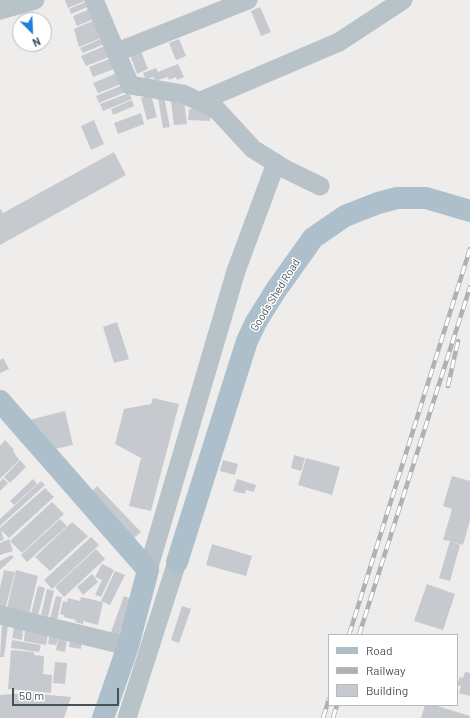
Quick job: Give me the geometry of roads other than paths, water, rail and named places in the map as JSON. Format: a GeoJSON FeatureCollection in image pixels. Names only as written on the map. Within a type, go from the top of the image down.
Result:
{"type":"FeatureCollection","features":[{"type":"Feature","properties":{"kind":"main road","name":"Goods Shed Road"},"geometry":{"type":"LineString","coordinates":[[177,562],[239,364],[250,335],[256,322],[276,290],[313,238],[344,216],[378,202],[397,198],[426,198],[470,211]]}},
{"type":"Feature","properties":{"kind":"main road"},"geometry":{"type":"LineString","coordinates":[[2,406],[148,570],[128,646],[103,718]]}},
{"type":"Feature","properties":{"kind":"street"},"geometry":{"type":"LineString","coordinates":[[0,10],[35,0]]}},
{"type":"Feature","properties":{"kind":"street"},"geometry":{"type":"LineString","coordinates":[[94,0],[130,85],[183,94],[217,110],[253,149],[285,169],[320,186]]}},
{"type":"Feature","properties":{"kind":"street"},"geometry":{"type":"LineString","coordinates":[[117,52],[248,0]]}},
{"type":"Feature","properties":{"kind":"street"},"geometry":{"type":"LineString","coordinates":[[201,102],[339,42],[403,0]]}},
{"type":"Feature","properties":{"kind":"street"},"geometry":{"type":"LineString","coordinates":[[148,570],[236,271],[276,163]]}},
{"type":"Feature","properties":{"kind":"street"},"geometry":{"type":"LineString","coordinates":[[127,718],[177,562]]}},
{"type":"Feature","properties":{"kind":"street"},"geometry":{"type":"LineString","coordinates":[[0,616],[128,646]]}},
{"type":"Feature","properties":{"kind":"railway"},"geometry":{"type":"LineString","coordinates":[[349,634],[470,249]]}},
{"type":"Feature","properties":{"kind":"railway"},"geometry":{"type":"LineString","coordinates":[[359,634],[470,287]]}},
{"type":"Feature","properties":{"kind":"railway"},"geometry":{"type":"LineString","coordinates":[[448,386],[458,341]]}},
{"type":"Feature","properties":{"kind":"railway"},"geometry":{"type":"LineString","coordinates":[[323,718],[328,702]]}},
{"type":"Feature","properties":{"kind":"railway"},"geometry":{"type":"LineString","coordinates":[[333,718],[337,706]]}}]}
